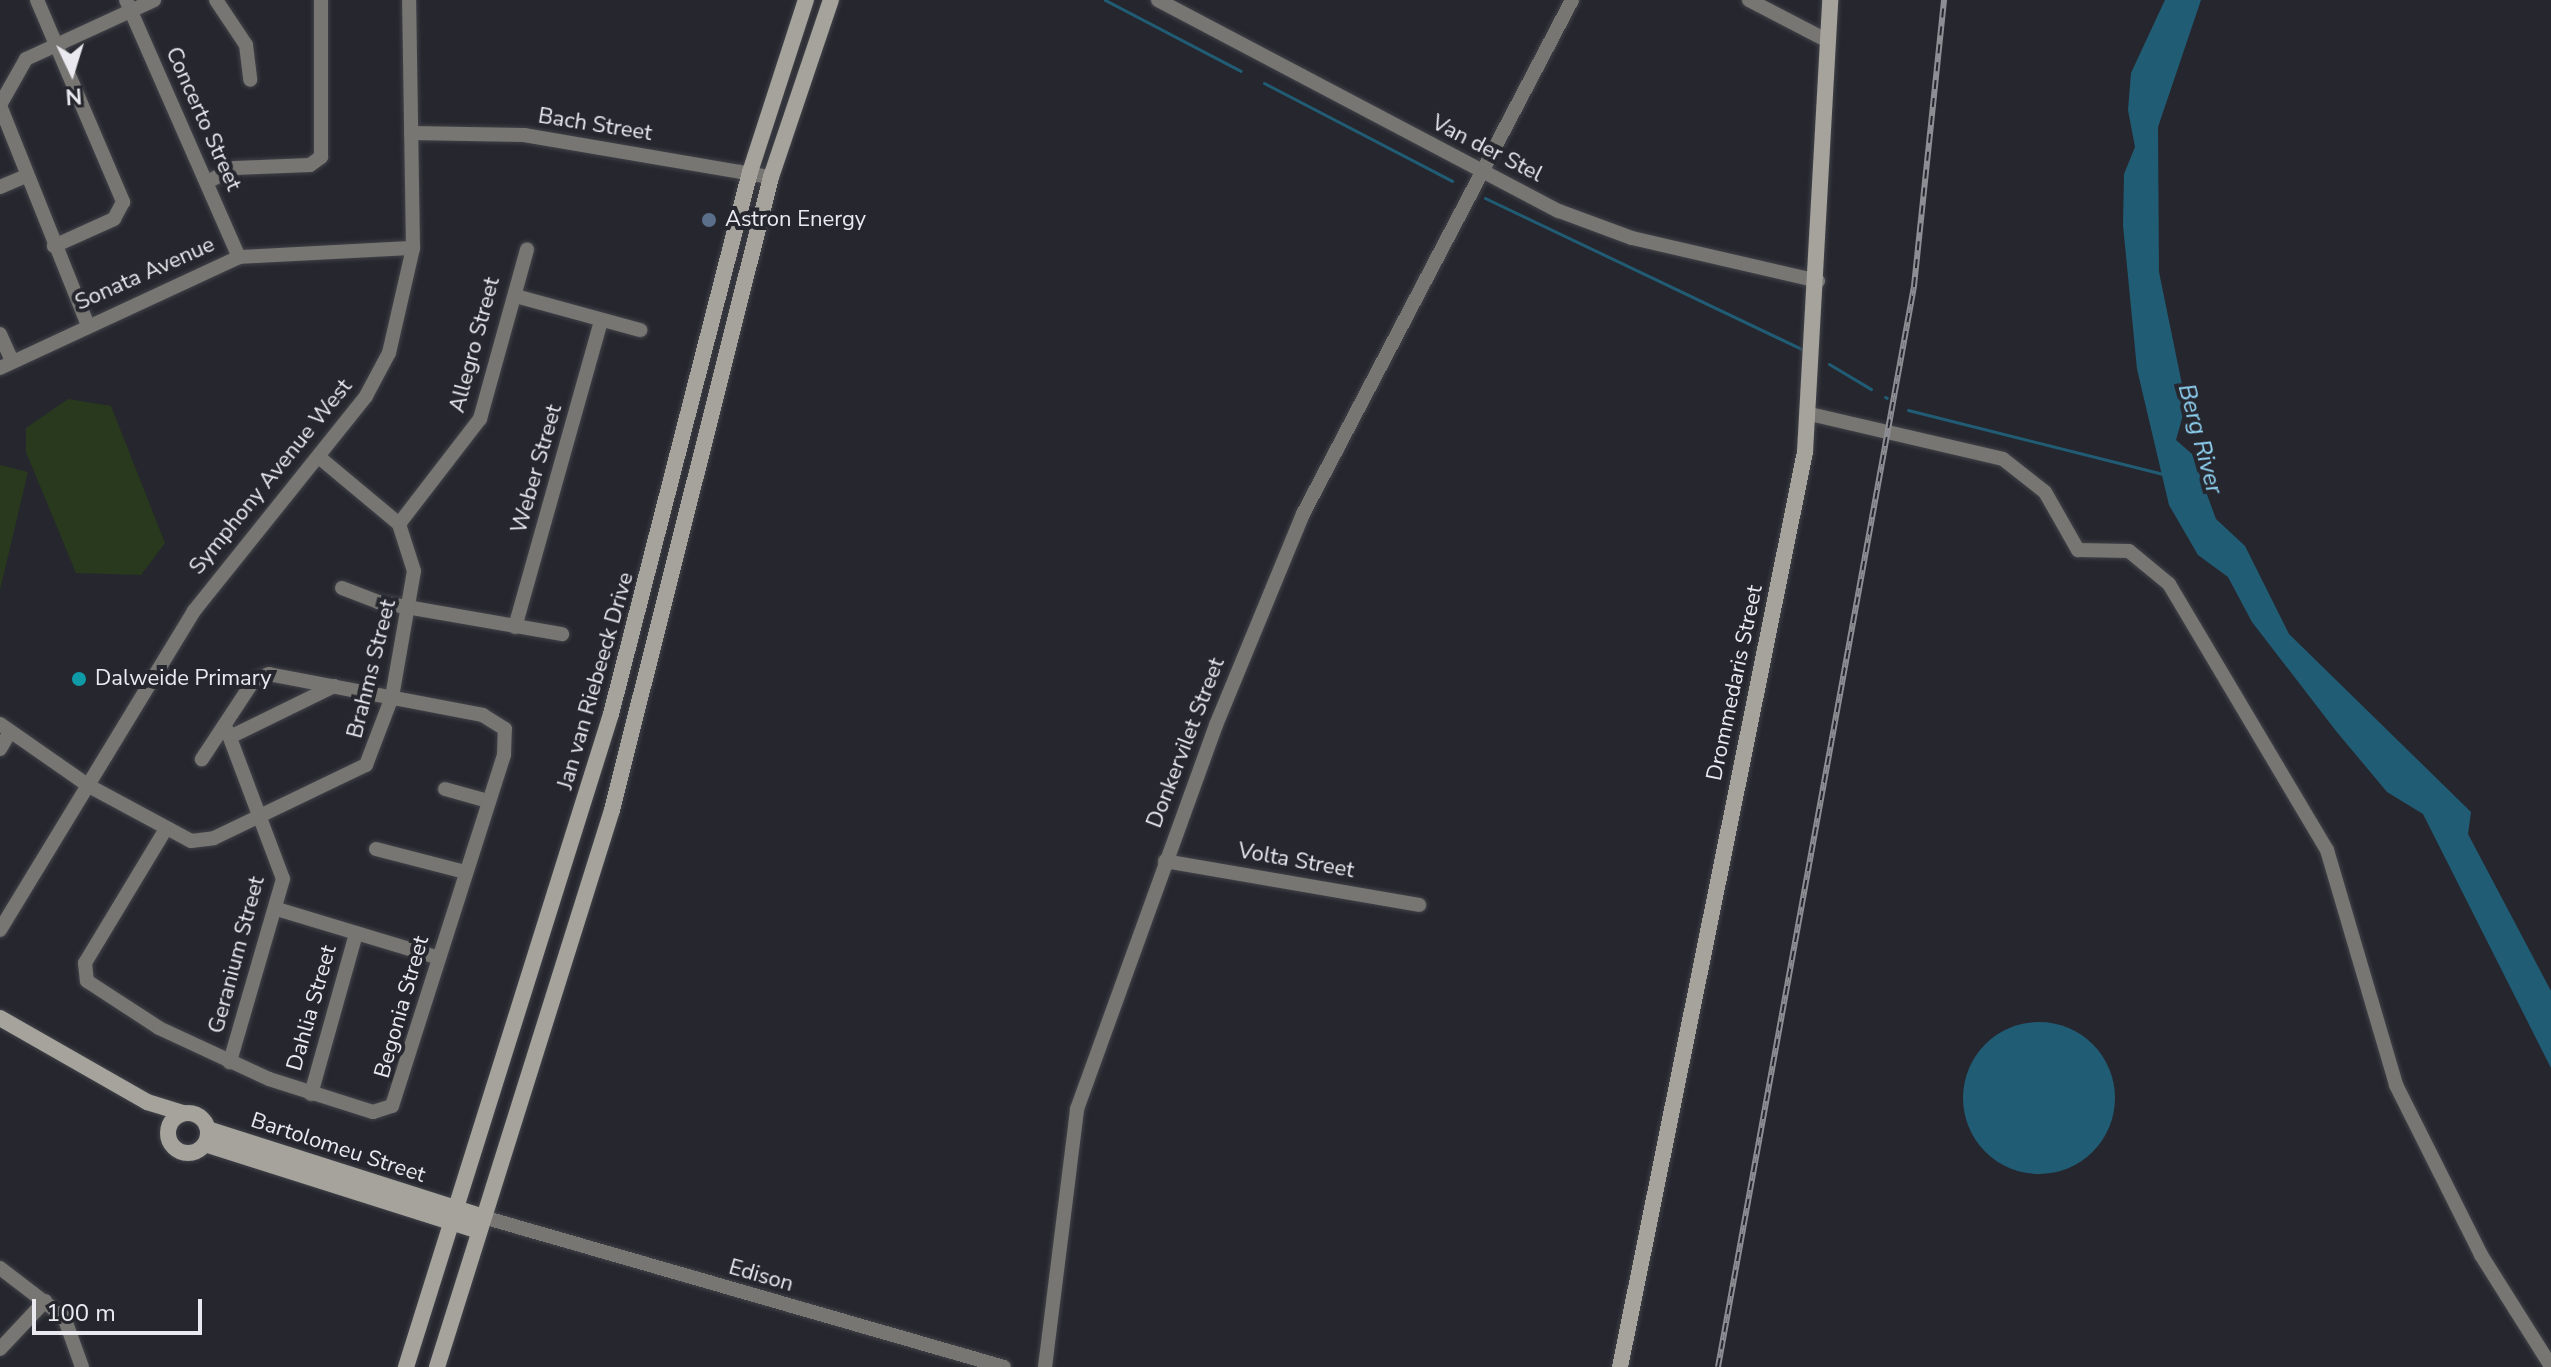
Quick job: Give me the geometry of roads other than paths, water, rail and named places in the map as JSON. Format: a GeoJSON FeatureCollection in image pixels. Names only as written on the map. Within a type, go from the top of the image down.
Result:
{"type":"FeatureCollection","features":[{"type":"Feature","properties":{"kind":"main road","name":"Jan van Riebeeck Drive"},"geometry":{"type":"LineString","coordinates":[[406,1367],[631,642],[750,172],[806,0]]}},
{"type":"Feature","properties":{"kind":"main road"},"geometry":{"type":"LineString","coordinates":[[437,1367],[641,707],[771,177],[831,0]]}},
{"type":"Feature","properties":{"kind":"main road","name":"Drommedaris Street"},"geometry":{"type":"LineString","coordinates":[[1620,1367],[1810,414],[1830,0]]}},
{"type":"Feature","properties":{"kind":"main road"},"geometry":{"type":"LineString","coordinates":[[0,1005],[28,1030]]}},
{"type":"Feature","properties":{"kind":"main road"},"geometry":{"type":"LineString","coordinates":[[0,1018],[28,1030]]}},
{"type":"Feature","properties":{"kind":"main road","name":"Bartolomeu Street"},"geometry":{"type":"LineString","coordinates":[[28,1030],[147,1102],[199,1116],[207,1136]]}},
{"type":"Feature","properties":{"kind":"main road","name":"Bartolomeu Street"},"geometry":{"type":"LineString","coordinates":[[147,1102],[168,1137],[184,1153],[207,1136]]}},
{"type":"Feature","properties":{"kind":"main road"},"geometry":{"type":"LineString","coordinates":[[168,1137],[170,1122],[183,1113]]}},
{"type":"Feature","properties":{"kind":"main road","name":"Bartolomeu Street"},"geometry":{"type":"LineString","coordinates":[[207,1136],[481,1224]]}},
{"type":"Feature","properties":{"kind":"street"},"geometry":{"type":"LineString","coordinates":[[37,0],[123,202],[114,219],[54,246]]}},
{"type":"Feature","properties":{"kind":"street"},"geometry":{"type":"LineString","coordinates":[[87,323],[24,177],[0,105],[16,68],[128,5],[154,0]]}},
{"type":"Feature","properties":{"kind":"street"},"geometry":{"type":"LineString","coordinates":[[216,0],[246,45],[250,80]]}},
{"type":"Feature","properties":{"kind":"street"},"geometry":{"type":"LineString","coordinates":[[207,182],[235,168],[310,165],[321,157],[321,0]]}},
{"type":"Feature","properties":{"kind":"street","name":"Symphony Avenue West"},"geometry":{"type":"LineString","coordinates":[[0,930],[209,590],[319,457],[389,353],[413,248],[409,0]]}},
{"type":"Feature","properties":{"kind":"street","name":"Van der Stel"},"geometry":{"type":"LineString","coordinates":[[1158,0],[1481,171],[1595,226],[1818,281]]}},
{"type":"Feature","properties":{"kind":"street","name":"Donkervilet Street"},"geometry":{"type":"LineString","coordinates":[[1045,1367],[1077,1109],[1165,861],[1303,514],[1572,0]]}},
{"type":"Feature","properties":{"kind":"street"},"geometry":{"type":"LineString","coordinates":[[1749,0],[1828,41]]}},
{"type":"Feature","properties":{"kind":"street","name":"Concerto Street"},"geometry":{"type":"LineString","coordinates":[[128,5],[239,257]]}},
{"type":"Feature","properties":{"kind":"street","name":"Bach Street"},"geometry":{"type":"LineString","coordinates":[[411,133],[512,134],[771,177]]}},
{"type":"Feature","properties":{"kind":"street"},"geometry":{"type":"LineString","coordinates":[[0,187],[24,177]]}},
{"type":"Feature","properties":{"kind":"street","name":"Sonata Avenue"},"geometry":{"type":"LineString","coordinates":[[6,365],[87,323],[239,257],[413,248]]}},
{"type":"Feature","properties":{"kind":"street","name":"Allegro Street"},"geometry":{"type":"LineString","coordinates":[[399,524],[474,431],[516,296],[527,249]]}},
{"type":"Feature","properties":{"kind":"street"},"geometry":{"type":"LineString","coordinates":[[516,296],[601,322],[640,330]]}},
{"type":"Feature","properties":{"kind":"street","name":"Weber Street"},"geometry":{"type":"LineString","coordinates":[[515,627],[601,322]]}},
{"type":"Feature","properties":{"kind":"street"},"geometry":{"type":"LineString","coordinates":[[0,334],[6,365]]}},
{"type":"Feature","properties":{"kind":"street"},"geometry":{"type":"LineString","coordinates":[[1810,414],[2003,459],[2045,492],[2078,550],[2129,551],[2169,584],[2327,850],[2396,1085],[2481,1255],[2551,1366]]}},
{"type":"Feature","properties":{"kind":"street"},"geometry":{"type":"LineString","coordinates":[[319,457],[399,524]]}},
{"type":"Feature","properties":{"kind":"street","name":"Brahms Street"},"geometry":{"type":"LineString","coordinates":[[89,786],[164,832],[203,841],[366,765],[392,697],[411,609],[414,571],[399,524]]}},
{"type":"Feature","properties":{"kind":"street"},"geometry":{"type":"LineString","coordinates":[[342,588],[411,609],[562,634]]}},
{"type":"Feature","properties":{"kind":"street"},"geometry":{"type":"LineString","coordinates":[[202,759],[228,734],[260,676],[392,697]]}},
{"type":"Feature","properties":{"kind":"street"},"geometry":{"type":"LineString","coordinates":[[228,734],[334,686]]}},
{"type":"Feature","properties":{"kind":"street","name":"Begonia Street"},"geometry":{"type":"LineString","coordinates":[[164,832],[84,976],[131,1012],[230,1062],[311,1094],[373,1112],[392,1106],[507,742],[500,723],[392,697]]}},
{"type":"Feature","properties":{"kind":"street"},"geometry":{"type":"LineString","coordinates":[[0,749],[5,728],[89,786]]}},
{"type":"Feature","properties":{"kind":"street","name":"Geranium Street"},"geometry":{"type":"LineString","coordinates":[[228,734],[263,814],[283,870],[277,909],[230,1062]]}},
{"type":"Feature","properties":{"kind":"street"},"geometry":{"type":"LineString","coordinates":[[445,789],[488,801]]}},
{"type":"Feature","properties":{"kind":"street"},"geometry":{"type":"LineString","coordinates":[[376,849],[465,872]]}},
{"type":"Feature","properties":{"kind":"street","name":"Volta Street"},"geometry":{"type":"LineString","coordinates":[[1165,861],[1419,905]]}},
{"type":"Feature","properties":{"kind":"street"},"geometry":{"type":"LineString","coordinates":[[277,909],[439,958]]}},
{"type":"Feature","properties":{"kind":"street","name":"Dahlia Street"},"geometry":{"type":"LineString","coordinates":[[311,1094],[356,934]]}},
{"type":"Feature","properties":{"kind":"street","name":"Edison"},"geometry":{"type":"LineString","coordinates":[[481,1224],[506,1224],[1004,1367]]}},
{"type":"Feature","properties":{"kind":"street"},"geometry":{"type":"LineString","coordinates":[[0,1268],[45,1301],[71,1325],[82,1367]]}},
{"type":"Feature","properties":{"kind":"street"},"geometry":{"type":"LineString","coordinates":[[0,1349],[45,1301]]}},
{"type":"Feature","properties":{"kind":"water"},"geometry":{"type":"Polygon","coordinates":[[[2165,0],[2201,0],[2158,127],[2159,272],[2186,404],[2176,440],[2192,454],[2216,519],[2245,546],[2289,634],[2471,812],[2468,834],[2551,991],[2551,1068],[2423,814],[2387,792],[2336,731],[2252,622],[2228,577],[2198,555],[2169,505],[2137,369],[2123,225],[2124,174],[2135,147],[2128,110],[2131,73],[2165,0]]]}},
{"type":"Feature","properties":{"kind":"water"},"geometry":{"type":"Polygon","coordinates":[[[2039,1022],[2068,1028],[2093,1044],[2109,1069],[2115,1098],[2109,1127],[2093,1152],[2068,1168],[2039,1174],[2010,1168],[1985,1152],[1969,1127],[1963,1098],[1969,1069],[1985,1044],[2010,1028],[2039,1022]]]}},
{"type":"Feature","properties":{"kind":"waterway"},"geometry":{"type":"LineString","coordinates":[[1105,0],[1241,71]]}},
{"type":"Feature","properties":{"kind":"waterway"},"geometry":{"type":"LineString","coordinates":[[1264,83],[1452,181]]}},
{"type":"Feature","properties":{"kind":"waterway"},"geometry":{"type":"LineString","coordinates":[[1485,198],[1802,349]]}},
{"type":"Feature","properties":{"kind":"waterway"},"geometry":{"type":"LineString","coordinates":[[1829,364],[1871,389]]}},
{"type":"Feature","properties":{"kind":"waterway"},"geometry":{"type":"LineString","coordinates":[[1908,410],[2167,475]]}},
{"type":"Feature","properties":{"kind":"railway"},"geometry":{"type":"LineString","coordinates":[[1718,1367],[1914,286],[1944,0]]}},
{"type":"Feature","properties":{"kind":"place","name":"Astron Energy"},"geometry":{"type":"Point","coordinates":[709,220]}},
{"type":"Feature","properties":{"kind":"place","name":"Dalweide Primary"},"geometry":{"type":"Point","coordinates":[79,679]}},
{"type":"Feature","properties":{"kind":"water label","name":"Berg River"},"geometry":{"type":"Point","coordinates":[2200,439]}}]}
